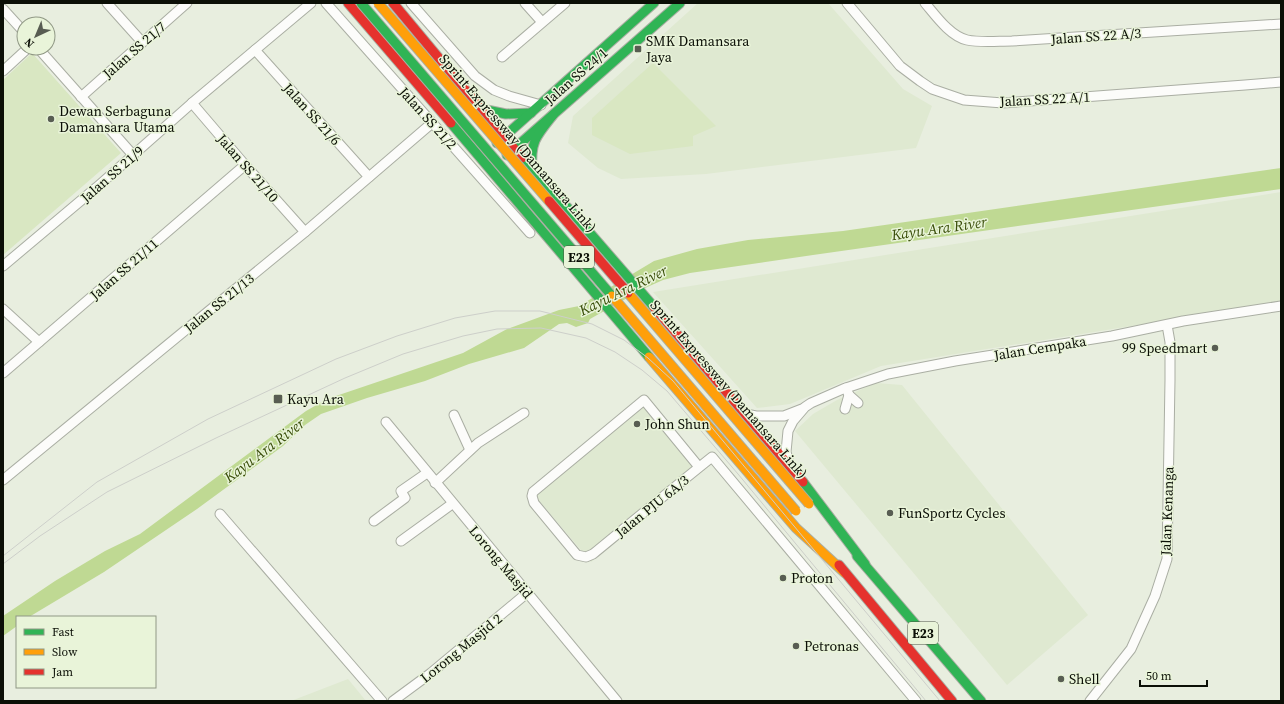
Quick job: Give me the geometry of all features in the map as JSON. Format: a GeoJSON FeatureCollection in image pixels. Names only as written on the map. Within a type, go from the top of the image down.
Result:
{"type":"FeatureCollection","features":[{"type":"Feature","properties":{"kind":"main road"},"geometry":{"type":"LineString","coordinates":[[348,3],[796,528],[845,573]]}},
{"type":"Feature","properties":{"kind":"main road","name":"Sprint Expressway (Damansara Link)"},"geometry":{"type":"LineString","coordinates":[[361,3],[798,514]]}},
{"type":"Feature","properties":{"kind":"main road","name":"Sprint Expressway (Damansara Link)"},"geometry":{"type":"LineString","coordinates":[[378,3],[809,504],[865,564],[981,701]]}},
{"type":"Feature","properties":{"kind":"main road"},"geometry":{"type":"LineString","coordinates":[[393,3],[452,72],[532,170],[608,253],[796,473],[865,564]]}},
{"type":"Feature","properties":{"kind":"main road","name":"Jalan SS 24/1"},"geometry":{"type":"LineString","coordinates":[[481,158],[654,3]]}},
{"type":"Feature","properties":{"kind":"main road","name":"Jalan SS 24/1"},"geometry":{"type":"LineString","coordinates":[[491,169],[680,3]]}},
{"type":"Feature","properties":{"kind":"main road"},"geometry":{"type":"LineString","coordinates":[[426,95],[441,103],[446,103],[452,100],[456,91],[452,72]]}},
{"type":"Feature","properties":{"kind":"main road"},"geometry":{"type":"LineString","coordinates":[[482,109],[505,115],[531,113]]}},
{"type":"Feature","properties":{"kind":"main road"},"geometry":{"type":"LineString","coordinates":[[532,170],[532,146],[536,137],[553,115]]}},
{"type":"Feature","properties":{"kind":"main road"},"geometry":{"type":"LineString","coordinates":[[521,205],[520,198],[525,187],[537,185],[550,190]]}},
{"type":"Feature","properties":{"kind":"main road","name":"E23"},"geometry":{"type":"LineString","coordinates":[[811,529],[845,573],[952,701]]}},
{"type":"Feature","properties":{"kind":"main road"},"geometry":{"type":"LineString","coordinates":[[923,667],[944,701]]}},
{"type":"Feature","properties":{"kind":"street"},"geometry":{"type":"LineString","coordinates":[[107,3],[142,42]]}},
{"type":"Feature","properties":{"kind":"street","name":"Jalan SS 21/7"},"geometry":{"type":"LineString","coordinates":[[81,96],[187,3]]}},
{"type":"Feature","properties":{"kind":"street","name":"Jalan SS 21/9"},"geometry":{"type":"LineString","coordinates":[[3,266],[97,187],[192,102],[311,3]]}},
{"type":"Feature","properties":{"kind":"street","name":"Jalan SS 21/2"},"geometry":{"type":"LineString","coordinates":[[326,3],[530,233]]}},
{"type":"Feature","properties":{"kind":"street"},"geometry":{"type":"LineString","coordinates":[[412,3],[475,76],[494,90],[526,102],[541,104]]}},
{"type":"Feature","properties":{"kind":"street"},"geometry":{"type":"LineString","coordinates":[[525,3],[542,22]]}},
{"type":"Feature","properties":{"kind":"street"},"geometry":{"type":"LineString","coordinates":[[502,57],[565,3]]}},
{"type":"Feature","properties":{"kind":"street","name":"Jalan SS 22 A/1"},"geometry":{"type":"LineString","coordinates":[[847,3],[900,66],[932,89],[964,100],[1003,103],[1281,82]]}},
{"type":"Feature","properties":{"kind":"street","name":"Jalan SS 22 A/3"},"geometry":{"type":"LineString","coordinates":[[925,3],[943,24],[956,35],[967,40],[974,41],[1012,41],[1281,24]]}},
{"type":"Feature","properties":{"kind":"street"},"geometry":{"type":"LineString","coordinates":[[3,9],[16,23]]}},
{"type":"Feature","properties":{"kind":"street","name":"Jalan SS 21/6"},"geometry":{"type":"LineString","coordinates":[[255,50],[369,177]]}},
{"type":"Feature","properties":{"kind":"street"},"geometry":{"type":"LineString","coordinates":[[3,71],[19,56]]}},
{"type":"Feature","properties":{"kind":"street"},"geometry":{"type":"LineString","coordinates":[[45,56],[133,155]]}},
{"type":"Feature","properties":{"kind":"street","name":"Jalan SS 21/10"},"geometry":{"type":"LineString","coordinates":[[192,102],[245,165],[305,232]]}},
{"type":"Feature","properties":{"kind":"street","name":"Jalan SS 21/13"},"geometry":{"type":"LineString","coordinates":[[3,480],[305,232],[432,123]]}},
{"type":"Feature","properties":{"kind":"street","name":"Jalan SS 21/11"},"geometry":{"type":"LineString","coordinates":[[3,373],[245,165]]}},
{"type":"Feature","properties":{"kind":"street","name":"Jalan Cempaka"},"geometry":{"type":"LineString","coordinates":[[745,414],[756,416],[784,416],[811,403],[848,392],[888,374],[956,361],[1112,336],[1281,306]]}},
{"type":"Feature","properties":{"kind":"street"},"geometry":{"type":"LineString","coordinates":[[3,309],[39,342]]}},
{"type":"Feature","properties":{"kind":"street","name":"Jalan Kenanga"},"geometry":{"type":"LineString","coordinates":[[1090,701],[1131,649],[1155,596],[1167,559],[1170,380],[1170,342],[1168,325]]}},
{"type":"Feature","properties":{"kind":"street"},"geometry":{"type":"LineString","coordinates":[[848,392],[858,403]]}},
{"type":"Feature","properties":{"kind":"street"},"geometry":{"type":"LineString","coordinates":[[844,409],[848,392]]}},
{"type":"Feature","properties":{"kind":"street","name":"Jalan PJU 6A/3"},"geometry":{"type":"LineString","coordinates":[[699,467],[644,400],[533,492],[532,496],[534,503],[577,555],[586,556],[593,554],[712,457],[916,701]]}},
{"type":"Feature","properties":{"kind":"street","name":"Jalan Cempaka"},"geometry":{"type":"LineString","coordinates":[[796,473],[788,459],[786,443],[792,421],[805,407]]}},
{"type":"Feature","properties":{"kind":"street"},"geometry":{"type":"LineString","coordinates":[[435,483],[478,443],[524,413]]}},
{"type":"Feature","properties":{"kind":"street"},"geometry":{"type":"LineString","coordinates":[[454,415],[470,450]]}},
{"type":"Feature","properties":{"kind":"street","name":"Lorong Masjid"},"geometry":{"type":"LineString","coordinates":[[386,422],[452,504],[616,701]]}},
{"type":"Feature","properties":{"kind":"street"},"geometry":{"type":"LineString","coordinates":[[374,521],[405,498],[401,491],[427,473]]}},
{"type":"Feature","properties":{"kind":"street"},"geometry":{"type":"LineString","coordinates":[[402,541],[452,504]]}},
{"type":"Feature","properties":{"kind":"street"},"geometry":{"type":"LineString","coordinates":[[220,514],[382,701]]}},
{"type":"Feature","properties":{"kind":"street","name":"Lorong Masjid 2"},"geometry":{"type":"LineString","coordinates":[[393,701],[431,673],[527,593]]}},
{"type":"Feature","properties":{"kind":"shaded area"},"geometry":{"type":"Polygon","coordinates":[[[698,3],[828,3],[903,89],[932,106],[916,148],[706,174],[621,179],[598,168],[568,143],[573,116],[698,3]]]}},
{"type":"Feature","properties":{"kind":"shaded area"},"geometry":{"type":"Polygon","coordinates":[[[29,56],[35,56],[121,153],[3,255],[3,80],[29,56]]]}},
{"type":"Feature","properties":{"kind":"shaded area"},"geometry":{"type":"Polygon","coordinates":[[[653,63],[716,126],[693,136],[693,146],[630,154],[592,135],[592,118],[653,63]]]}},
{"type":"Feature","properties":{"kind":"shaded area"},"geometry":{"type":"Polygon","coordinates":[[[1281,192],[1281,302],[881,366],[790,404],[757,408],[653,292],[1281,192]]]}},
{"type":"Feature","properties":{"kind":"shaded area"},"geometry":{"type":"Polygon","coordinates":[[[876,383],[902,385],[1088,615],[1007,685],[795,431],[813,414],[837,400],[876,383]]]}},
{"type":"Feature","properties":{"kind":"shaded area"},"geometry":{"type":"Polygon","coordinates":[[[639,399],[700,472],[591,562],[530,490],[639,399]]]}},
{"type":"Feature","properties":{"kind":"shaded area"},"geometry":{"type":"Polygon","coordinates":[[[348,679],[366,701],[291,701],[348,679]]]}},
{"type":"Feature","properties":{"kind":"water","name":"Kayu Ara River"},"geometry":{"type":"Polygon","coordinates":[[[1281,168],[1281,189],[690,273],[663,280],[645,288],[590,319],[588,323],[576,327],[567,323],[559,324],[524,348],[469,364],[425,381],[367,398],[321,414],[305,425],[283,446],[197,509],[104,572],[31,616],[16,616],[16,627],[3,636],[3,616],[55,581],[105,551],[140,534],[306,411],[327,399],[463,353],[507,329],[559,310],[579,306],[654,261],[697,249],[748,240],[843,231],[1281,168]]]}},
{"type":"Feature","properties":{"kind":"tram line"},"geometry":{"type":"LineString","coordinates":[[3,556],[97,482],[208,419],[336,359],[397,336],[455,318],[495,311],[540,311],[592,324],[624,340],[648,358],[673,381],[940,701]]}},
{"type":"Feature","properties":{"kind":"tram line"},"geometry":{"type":"LineString","coordinates":[[3,564],[40,536],[107,492],[216,438],[345,378],[403,354],[463,336],[497,329],[541,328],[586,338],[615,352],[642,370],[667,391],[738,474],[926,701]]}},
{"type":"Feature","properties":{"kind":"traffic: fast"},"geometry":{"type":"LineString","coordinates":[[361,3],[612,296]]}},
{"type":"Feature","properties":{"kind":"traffic: fast"},"geometry":{"type":"LineString","coordinates":[[497,143],[654,3]]}},
{"type":"Feature","properties":{"kind":"traffic: fast"},"geometry":{"type":"LineString","coordinates":[[507,155],[680,3]]}},
{"type":"Feature","properties":{"kind":"traffic: fast"},"geometry":{"type":"LineString","coordinates":[[482,109],[506,114],[531,113]]}},
{"type":"Feature","properties":{"kind":"traffic: fast"},"geometry":{"type":"LineString","coordinates":[[532,170],[532,153],[535,140],[553,115]]}},
{"type":"Feature","properties":{"kind":"traffic: fast"},"geometry":{"type":"LineString","coordinates":[[451,123],[649,357]]}},
{"type":"Feature","properties":{"kind":"traffic: fast"},"geometry":{"type":"LineString","coordinates":[[522,158],[549,190],[570,210],[654,307]]}},
{"type":"Feature","properties":{"kind":"traffic: fast"},"geometry":{"type":"LineString","coordinates":[[803,482],[865,564]]}},
{"type":"Feature","properties":{"kind":"traffic: fast"},"geometry":{"type":"LineString","coordinates":[[857,556],[981,701]]}},
{"type":"Feature","properties":{"kind":"traffic: slow"},"geometry":{"type":"LineString","coordinates":[[378,3],[549,201]]}},
{"type":"Feature","properties":{"kind":"traffic: slow"},"geometry":{"type":"LineString","coordinates":[[628,293],[809,504]]}},
{"type":"Feature","properties":{"kind":"traffic: slow"},"geometry":{"type":"LineString","coordinates":[[612,296],[796,511]]}},
{"type":"Feature","properties":{"kind":"traffic: slow"},"geometry":{"type":"LineString","coordinates":[[649,357],[796,528],[845,573]]}},
{"type":"Feature","properties":{"kind":"traffic: jam"},"geometry":{"type":"LineString","coordinates":[[348,3],[451,123]]}},
{"type":"Feature","properties":{"kind":"traffic: jam"},"geometry":{"type":"LineString","coordinates":[[393,3],[522,158]]}},
{"type":"Feature","properties":{"kind":"traffic: jam"},"geometry":{"type":"LineString","coordinates":[[549,201],[628,293]]}},
{"type":"Feature","properties":{"kind":"traffic: jam"},"geometry":{"type":"LineString","coordinates":[[654,307],[803,482]]}},
{"type":"Feature","properties":{"kind":"traffic: jam"},"geometry":{"type":"LineString","coordinates":[[839,565],[952,701]]}},
{"type":"Feature","properties":{"kind":"place","name":"SMK Damansara Jaya"},"geometry":{"type":"Point","coordinates":[638,49]}},
{"type":"Feature","properties":{"kind":"place","name":"Dewan Serbaguna Damansara Utama"},"geometry":{"type":"Point","coordinates":[51,119]}},
{"type":"Feature","properties":{"kind":"place","name":"99 Speedmart"},"geometry":{"type":"Point","coordinates":[1215,348]}},
{"type":"Feature","properties":{"kind":"place","name":"Kayu Ara"},"geometry":{"type":"Point","coordinates":[278,399]}},
{"type":"Feature","properties":{"kind":"place","name":"John Shun"},"geometry":{"type":"Point","coordinates":[637,424]}},
{"type":"Feature","properties":{"kind":"place","name":"FunSportz Cycles"},"geometry":{"type":"Point","coordinates":[890,513]}},
{"type":"Feature","properties":{"kind":"place","name":"Proton"},"geometry":{"type":"Point","coordinates":[783,578]}},
{"type":"Feature","properties":{"kind":"place","name":"Petronas"},"geometry":{"type":"Point","coordinates":[796,646]}},
{"type":"Feature","properties":{"kind":"place","name":"Shell"},"geometry":{"type":"Point","coordinates":[1061,679]}}]}
